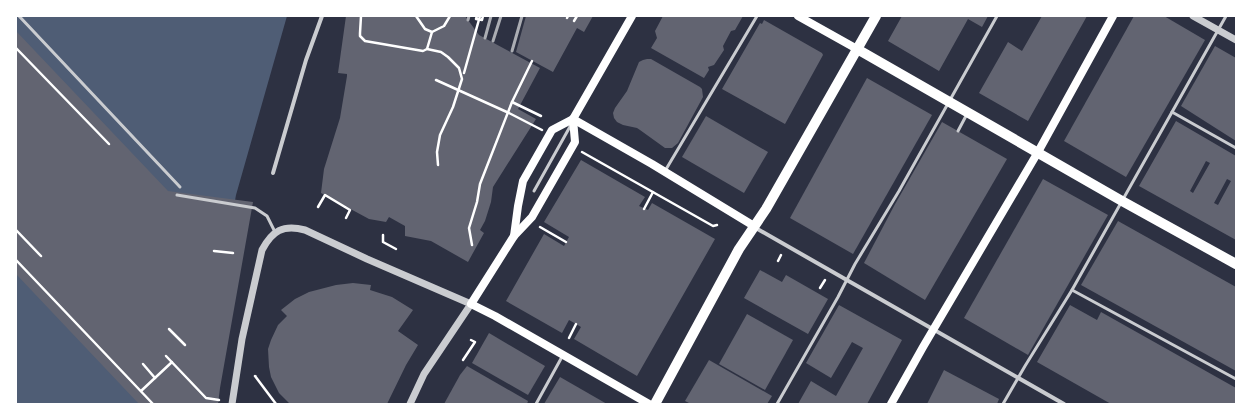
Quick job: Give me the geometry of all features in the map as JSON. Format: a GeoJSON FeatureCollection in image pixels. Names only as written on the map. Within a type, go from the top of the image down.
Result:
{"type":"FeatureCollection","features":[{"type":"Feature","properties":{"kind":"main road"},"geometry":{"type":"LineString","coordinates":[[514,236],[523,181],[552,130],[573,119],[632,16]]}},
{"type":"Feature","properties":{"kind":"main road"},"geometry":{"type":"LineString","coordinates":[[798,16],[1122,201],[1236,264]]}},
{"type":"Feature","properties":{"kind":"main road"},"geometry":{"type":"LineString","coordinates":[[655,404],[739,249],[766,209],[876,16]]}},
{"type":"Feature","properties":{"kind":"main road"},"geometry":{"type":"LineString","coordinates":[[891,404],[1038,152],[1112,16]]}},
{"type":"Feature","properties":{"kind":"main road"},"geometry":{"type":"LineString","coordinates":[[573,119],[754,226]]}},
{"type":"Feature","properties":{"kind":"main road"},"geometry":{"type":"LineString","coordinates":[[573,119],[575,142],[532,217],[514,236],[471,304],[495,316],[649,404]]}},
{"type":"Feature","properties":{"kind":"street"},"geometry":{"type":"LineString","coordinates":[[273,173],[306,60],[322,16]]}},
{"type":"Feature","properties":{"kind":"street"},"geometry":{"type":"LineString","coordinates":[[1193,16],[1236,40]]}},
{"type":"Feature","properties":{"kind":"street"},"geometry":{"type":"LineString","coordinates":[[754,226],[1064,404]]}},
{"type":"Feature","properties":{"kind":"street"},"geometry":{"type":"LineString","coordinates":[[232,404],[242,339],[262,250],[267,240],[275,232],[293,227],[304,230],[471,304],[424,374],[410,404]]}},
{"type":"Feature","properties":{"kind":"lane"},"geometry":{"type":"LineString","coordinates":[[19,16],[180,188]]}},
{"type":"Feature","properties":{"kind":"lane"},"geometry":{"type":"LineString","coordinates":[[664,172],[757,16]]}},
{"type":"Feature","properties":{"kind":"lane"},"geometry":{"type":"LineString","coordinates":[[777,404],[855,264],[899,191],[998,16]]}},
{"type":"Feature","properties":{"kind":"lane"},"geometry":{"type":"LineString","coordinates":[[1003,404],[1072,290],[1226,16]]}},
{"type":"Feature","properties":{"kind":"lane"},"geometry":{"type":"LineString","coordinates":[[958,131],[968,112]]}},
{"type":"Feature","properties":{"kind":"lane"},"geometry":{"type":"LineString","coordinates":[[1172,112],[1236,148]]}},
{"type":"Feature","properties":{"kind":"lane"},"geometry":{"type":"LineString","coordinates":[[534,191],[573,119]]}},
{"type":"Feature","properties":{"kind":"lane"},"geometry":{"type":"LineString","coordinates":[[177,195],[252,207],[267,216],[275,232]]}},
{"type":"Feature","properties":{"kind":"lane"},"geometry":{"type":"LineString","coordinates":[[1072,290],[1236,378]]}},
{"type":"Feature","properties":{"kind":"lane"},"geometry":{"type":"LineString","coordinates":[[536,404],[563,355]]}},
{"type":"Feature","properties":{"kind":"path"},"geometry":{"type":"LineString","coordinates":[[361,16],[360,36],[365,41],[418,51],[427,49],[441,52],[459,68],[462,79],[453,107],[440,135],[437,152],[438,165]]}},
{"type":"Feature","properties":{"kind":"path"},"geometry":{"type":"LineString","coordinates":[[416,16],[425,28],[432,32]]}},
{"type":"Feature","properties":{"kind":"path"},"geometry":{"type":"LineString","coordinates":[[427,49],[432,32],[444,26],[450,16]]}},
{"type":"Feature","properties":{"kind":"path"},"geometry":{"type":"LineString","coordinates":[[464,73],[479,20],[482,20],[480,16]]}},
{"type":"Feature","properties":{"kind":"path"},"geometry":{"type":"LineString","coordinates":[[479,20],[476,19],[480,16]]}},
{"type":"Feature","properties":{"kind":"path"},"geometry":{"type":"LineString","coordinates":[[574,21],[577,16]]}},
{"type":"Feature","properties":{"kind":"path"},"geometry":{"type":"LineString","coordinates":[[16,48],[109,144]]}},
{"type":"Feature","properties":{"kind":"path"},"geometry":{"type":"LineString","coordinates":[[472,245],[469,228],[477,202],[480,184],[509,113],[512,102],[532,61]]}},
{"type":"Feature","properties":{"kind":"path"},"geometry":{"type":"LineString","coordinates":[[436,80],[533,124],[547,132]]}},
{"type":"Feature","properties":{"kind":"path"},"geometry":{"type":"LineString","coordinates":[[512,102],[541,116]]}},
{"type":"Feature","properties":{"kind":"path"},"geometry":{"type":"LineString","coordinates":[[580,151],[713,226],[717,225]]}},
{"type":"Feature","properties":{"kind":"path"},"geometry":{"type":"LineString","coordinates":[[644,208],[653,192]]}},
{"type":"Feature","properties":{"kind":"path"},"geometry":{"type":"LineString","coordinates":[[318,207],[325,195],[350,210],[346,218]]}},
{"type":"Feature","properties":{"kind":"path"},"geometry":{"type":"LineString","coordinates":[[540,227],[566,242]]}},
{"type":"Feature","properties":{"kind":"path"},"geometry":{"type":"LineString","coordinates":[[16,230],[41,256]]}},
{"type":"Feature","properties":{"kind":"path"},"geometry":{"type":"LineString","coordinates":[[383,236],[383,242],[396,249]]}},
{"type":"Feature","properties":{"kind":"path"},"geometry":{"type":"LineString","coordinates":[[214,251],[232,253]]}},
{"type":"Feature","properties":{"kind":"path"},"geometry":{"type":"LineString","coordinates":[[778,261],[781,255]]}},
{"type":"Feature","properties":{"kind":"path"},"geometry":{"type":"LineString","coordinates":[[16,260],[153,404]]}},
{"type":"Feature","properties":{"kind":"path"},"geometry":{"type":"LineString","coordinates":[[820,288],[825,280]]}},
{"type":"Feature","properties":{"kind":"path"},"geometry":{"type":"LineString","coordinates":[[569,338],[576,324]]}},
{"type":"Feature","properties":{"kind":"path"},"geometry":{"type":"LineString","coordinates":[[169,329],[185,345]]}},
{"type":"Feature","properties":{"kind":"path"},"geometry":{"type":"LineString","coordinates":[[463,360],[475,342],[472,340]]}},
{"type":"Feature","properties":{"kind":"path"},"geometry":{"type":"LineString","coordinates":[[166,356],[206,398],[219,400]]}},
{"type":"Feature","properties":{"kind":"path"},"geometry":{"type":"LineString","coordinates":[[141,391],[172,362]]}},
{"type":"Feature","properties":{"kind":"path"},"geometry":{"type":"LineString","coordinates":[[143,364],[155,378]]}},
{"type":"Feature","properties":{"kind":"path"},"geometry":{"type":"LineString","coordinates":[[255,376],[276,404]]}},
{"type":"Feature","properties":{"kind":"water"},"geometry":{"type":"Polygon","coordinates":[[[16,16],[287,16],[236,195],[198,404],[16,404],[16,16]]]}},
{"type":"Feature","properties":{"kind":"building"},"geometry":{"type":"Polygon","coordinates":[[[346,16],[465,16],[479,35],[540,68],[518,109],[536,119],[493,187],[491,202],[485,221],[480,230],[484,233],[468,262],[431,241],[405,236],[405,226],[389,217],[386,222],[369,219],[321,193],[324,169],[340,118],[347,76],[347,74],[338,73],[346,16]]]}},
{"type":"Feature","properties":{"kind":"building"},"geometry":{"type":"Polygon","coordinates":[[[526,16],[593,16],[584,32],[577,28],[553,72],[516,52],[526,16]]]}},
{"type":"Feature","properties":{"kind":"building"},"geometry":{"type":"Polygon","coordinates":[[[663,16],[743,16],[735,30],[731,31],[723,46],[724,50],[714,65],[708,67],[709,70],[704,78],[651,48],[657,38],[655,31],[663,16]]]}},
{"type":"Feature","properties":{"kind":"building"},"geometry":{"type":"Polygon","coordinates":[[[902,16],[988,16],[982,27],[968,19],[939,71],[888,41],[902,16]]]}},
{"type":"Feature","properties":{"kind":"building"},"geometry":{"type":"Polygon","coordinates":[[[1042,16],[1087,16],[1028,121],[979,93],[1008,42],[1022,51],[1042,16]]]}},
{"type":"Feature","properties":{"kind":"building"},"geometry":{"type":"Polygon","coordinates":[[[1134,16],[1164,16],[1205,40],[1126,177],[1064,141],[1134,16]]]}},
{"type":"Feature","properties":{"kind":"building"},"geometry":{"type":"Polygon","coordinates":[[[764,20],[822,53],[823,55],[785,124],[722,89],[760,23],[762,24],[764,20]]]}},
{"type":"Feature","properties":{"kind":"building"},"geometry":{"type":"Polygon","coordinates":[[[16,31],[168,191],[253,202],[218,404],[139,404],[16,274],[16,31]]]}},
{"type":"Feature","properties":{"kind":"building"},"geometry":{"type":"Polygon","coordinates":[[[1215,46],[1236,58],[1236,141],[1181,106],[1215,46]]]}},
{"type":"Feature","properties":{"kind":"building"},"geometry":{"type":"Polygon","coordinates":[[[651,59],[702,89],[703,97],[678,143],[672,148],[665,148],[637,128],[623,125],[617,122],[614,118],[613,113],[615,108],[627,91],[639,62],[651,59]]]}},
{"type":"Feature","properties":{"kind":"building"},"geometry":{"type":"Polygon","coordinates":[[[867,78],[932,115],[853,254],[790,218],[867,78]]]}},
{"type":"Feature","properties":{"kind":"building"},"geometry":{"type":"Polygon","coordinates":[[[706,116],[768,152],[744,193],[682,157],[706,116]]]}},
{"type":"Feature","properties":{"kind":"building"},"geometry":{"type":"Polygon","coordinates":[[[1176,121],[1236,156],[1236,240],[1139,186],[1176,121]],[[1206,161],[1190,191],[1193,193],[1210,163],[1206,161]],[[1227,179],[1214,203],[1218,205],[1231,181],[1227,179]]]}},
{"type":"Feature","properties":{"kind":"building"},"geometry":{"type":"Polygon","coordinates":[[[942,122],[1007,159],[925,300],[864,263],[894,206],[942,122]]]}},
{"type":"Feature","properties":{"kind":"building"},"geometry":{"type":"Polygon","coordinates":[[[581,160],[645,197],[639,206],[648,210],[652,203],[715,239],[637,376],[574,339],[581,327],[576,324],[569,320],[562,333],[506,301],[544,234],[564,246],[569,237],[544,222],[581,160]]]}},
{"type":"Feature","properties":{"kind":"building"},"geometry":{"type":"Polygon","coordinates":[[[1043,179],[1108,215],[1028,355],[964,318],[1043,179]]]}},
{"type":"Feature","properties":{"kind":"building"},"geometry":{"type":"Polygon","coordinates":[[[1118,221],[1236,287],[1236,371],[1081,285],[1118,221]]]}},
{"type":"Feature","properties":{"kind":"building"},"geometry":{"type":"Polygon","coordinates":[[[760,270],[782,282],[786,275],[828,299],[808,334],[744,298],[760,270]]]}},
{"type":"Feature","properties":{"kind":"building"},"geometry":{"type":"Polygon","coordinates":[[[353,283],[371,285],[370,290],[392,297],[413,310],[398,331],[418,345],[406,365],[387,404],[290,404],[279,393],[271,377],[269,367],[268,349],[271,340],[278,325],[287,316],[281,310],[295,299],[309,292],[336,285],[353,283]]]}},
{"type":"Feature","properties":{"kind":"building"},"geometry":{"type":"Polygon","coordinates":[[[839,305],[902,340],[867,404],[798,404],[811,381],[836,396],[863,348],[852,342],[831,378],[806,363],[839,305]]]}},
{"type":"Feature","properties":{"kind":"building"},"geometry":{"type":"Polygon","coordinates":[[[1070,305],[1097,320],[1101,312],[1236,388],[1236,404],[1111,404],[1037,362],[1070,305]]]}},
{"type":"Feature","properties":{"kind":"building"},"geometry":{"type":"Polygon","coordinates":[[[747,314],[793,340],[765,390],[719,364],[747,314]]]}},
{"type":"Feature","properties":{"kind":"building"},"geometry":{"type":"Polygon","coordinates":[[[489,333],[545,366],[528,395],[472,363],[489,333]]]}},
{"type":"Feature","properties":{"kind":"building"},"geometry":{"type":"Polygon","coordinates":[[[709,360],[772,396],[767,404],[691,404],[685,401],[709,360]]]}},
{"type":"Feature","properties":{"kind":"building"},"geometry":{"type":"Polygon","coordinates":[[[467,366],[528,401],[527,404],[444,404],[460,375],[467,366]]]}},
{"type":"Feature","properties":{"kind":"building"},"geometry":{"type":"Polygon","coordinates":[[[944,370],[999,399],[997,404],[927,404],[944,370]]]}},
{"type":"Feature","properties":{"kind":"building"},"geometry":{"type":"Polygon","coordinates":[[[560,377],[607,404],[544,404],[560,377]]]}},
{"type":"Feature","properties":{"kind":"railway"},"geometry":{"type":"LineString","coordinates":[[468,20],[469,16]]}},
{"type":"Feature","properties":{"kind":"railway"},"geometry":{"type":"LineString","coordinates":[[485,38],[491,16]]}},
{"type":"Feature","properties":{"kind":"railway"},"geometry":{"type":"LineString","coordinates":[[493,41],[501,16]]}},
{"type":"Feature","properties":{"kind":"railway"},"geometry":{"type":"LineString","coordinates":[[512,51],[522,16]]}}]}
